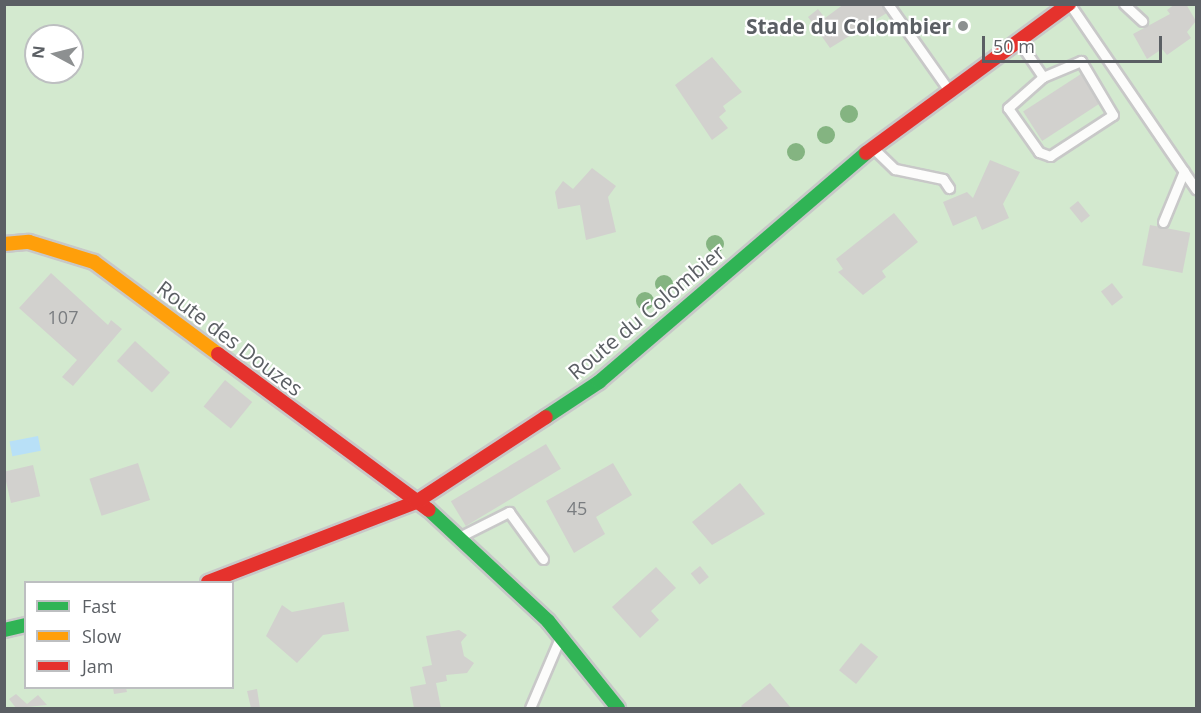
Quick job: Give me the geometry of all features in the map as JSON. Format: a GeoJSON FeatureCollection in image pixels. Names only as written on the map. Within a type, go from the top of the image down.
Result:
{"type":"FeatureCollection","features":[{"type":"Feature","properties":{"kind":"street","name":"Route du Colombier"},"geometry":{"type":"LineString","coordinates":[[211,581],[416,502],[599,382],[872,148],[1069,4]]}},
{"type":"Feature","properties":{"kind":"street","name":"Route des Douzes"},"geometry":{"type":"LineString","coordinates":[[4,244],[29,242],[94,262],[416,502],[459,537],[560,638],[618,708]]}},
{"type":"Feature","properties":{"kind":"street"},"geometry":{"type":"LineString","coordinates":[[4,630],[24,625]]}},
{"type":"Feature","properties":{"kind":"lane"},"geometry":{"type":"LineString","coordinates":[[888,4],[949,91]]}},
{"type":"Feature","properties":{"kind":"lane"},"geometry":{"type":"LineString","coordinates":[[1069,4],[1197,189]]}},
{"type":"Feature","properties":{"kind":"lane"},"geometry":{"type":"LineString","coordinates":[[1124,4],[1142,21]]}},
{"type":"Feature","properties":{"kind":"lane"},"geometry":{"type":"LineString","coordinates":[[1018,41],[1043,77]]}},
{"type":"Feature","properties":{"kind":"lane"},"geometry":{"type":"LineString","coordinates":[[1081,61],[1113,115],[1050,156],[1039,152],[1008,108],[1043,77],[1081,61]]}},
{"type":"Feature","properties":{"kind":"lane"},"geometry":{"type":"LineString","coordinates":[[872,148],[895,169],[943,178],[949,188]]}},
{"type":"Feature","properties":{"kind":"lane"},"geometry":{"type":"LineString","coordinates":[[1163,222],[1184,171]]}},
{"type":"Feature","properties":{"kind":"lane"},"geometry":{"type":"LineString","coordinates":[[459,537],[509,512],[543,559]]}},
{"type":"Feature","properties":{"kind":"lane"},"geometry":{"type":"LineString","coordinates":[[530,708],[560,638]]}},
{"type":"Feature","properties":{"kind":"green space"},"geometry":{"type":"Polygon","coordinates":[[[4,5],[1196,5],[1196,708],[5,708],[4,5]]]}},
{"type":"Feature","properties":{"kind":"water"},"geometry":{"type":"Polygon","coordinates":[[[38,436],[41,451],[12,456],[10,442],[38,436]]]}},
{"type":"Feature","properties":{"kind":"building"},"geometry":{"type":"Polygon","coordinates":[[[844,4],[885,4],[890,11],[830,48],[808,17],[818,9],[825,18],[844,4]]]}},
{"type":"Feature","properties":{"kind":"building"},"geometry":{"type":"Polygon","coordinates":[[[1175,4],[1186,4],[1196,21],[1187,32],[1191,38],[1167,55],[1162,49],[1147,59],[1133,34],[1170,14],[1167,10],[1175,4]]]}},
{"type":"Feature","properties":{"kind":"building"},"geometry":{"type":"Polygon","coordinates":[[[712,57],[742,92],[723,106],[726,111],[719,117],[728,128],[712,140],[675,85],[712,57]]]}},
{"type":"Feature","properties":{"kind":"building"},"geometry":{"type":"Polygon","coordinates":[[[1081,74],[1100,103],[1042,141],[1023,112],[1081,74]]]}},
{"type":"Feature","properties":{"kind":"building"},"geometry":{"type":"Polygon","coordinates":[[[990,160],[1020,172],[1003,204],[1009,218],[982,230],[976,216],[953,226],[943,202],[967,192],[973,198],[990,160]]]}},
{"type":"Feature","properties":{"kind":"building"},"geometry":{"type":"Polygon","coordinates":[[[592,168],[616,186],[608,197],[616,232],[586,240],[580,205],[558,209],[555,192],[563,181],[573,189],[592,168]]]}},
{"type":"Feature","properties":{"kind":"building"},"geometry":{"type":"Polygon","coordinates":[[[1078,201],[1090,216],[1081,223],[1069,208],[1078,201]]]}},
{"type":"Feature","properties":{"kind":"building"},"geometry":{"type":"Polygon","coordinates":[[[894,213],[918,242],[882,271],[886,277],[863,295],[838,272],[843,269],[836,259],[894,213]]]}},
{"type":"Feature","properties":{"kind":"building"},"geometry":{"type":"Polygon","coordinates":[[[1150,225],[1190,233],[1182,273],[1142,265],[1150,225]]]}},
{"type":"Feature","properties":{"kind":"building"},"geometry":{"type":"Polygon","coordinates":[[[51,273],[108,325],[111,320],[122,329],[73,386],[62,377],[77,360],[19,308],[51,273]]]}},
{"type":"Feature","properties":{"kind":"building"},"geometry":{"type":"Polygon","coordinates":[[[1112,283],[1123,297],[1112,306],[1101,292],[1112,283]]]}},
{"type":"Feature","properties":{"kind":"building"},"geometry":{"type":"Polygon","coordinates":[[[135,341],[170,372],[152,393],[117,361],[135,341]]]}},
{"type":"Feature","properties":{"kind":"building"},"geometry":{"type":"Polygon","coordinates":[[[225,380],[252,402],[231,428],[204,406],[225,380]]]}},
{"type":"Feature","properties":{"kind":"building"},"geometry":{"type":"Polygon","coordinates":[[[546,444],[561,469],[466,526],[451,501],[546,444]]]}},
{"type":"Feature","properties":{"kind":"building"},"geometry":{"type":"Polygon","coordinates":[[[138,463],[150,500],[102,516],[89,479],[138,463]]]}},
{"type":"Feature","properties":{"kind":"building"},"geometry":{"type":"Polygon","coordinates":[[[613,463],[632,495],[596,517],[605,534],[574,553],[546,501],[613,463]]]}},
{"type":"Feature","properties":{"kind":"building"},"geometry":{"type":"Polygon","coordinates":[[[33,465],[40,496],[11,503],[4,472],[33,465]]]}},
{"type":"Feature","properties":{"kind":"building"},"geometry":{"type":"Polygon","coordinates":[[[740,483],[765,514],[712,545],[692,522],[740,483]]]}},
{"type":"Feature","properties":{"kind":"building"},"geometry":{"type":"Polygon","coordinates":[[[700,566],[709,577],[699,584],[691,574],[700,566]]]}},
{"type":"Feature","properties":{"kind":"building"},"geometry":{"type":"Polygon","coordinates":[[[656,567],[676,588],[651,611],[659,620],[640,638],[612,607],[656,567]]]}},
{"type":"Feature","properties":{"kind":"building"},"geometry":{"type":"Polygon","coordinates":[[[344,602],[349,631],[323,635],[297,663],[266,636],[282,605],[292,612],[344,602]]]}},
{"type":"Feature","properties":{"kind":"building"},"geometry":{"type":"Polygon","coordinates":[[[459,630],[467,635],[461,642],[464,656],[474,663],[467,673],[446,675],[447,681],[436,683],[441,708],[414,708],[410,687],[426,684],[422,667],[432,665],[426,636],[459,630]]]}},
{"type":"Feature","properties":{"kind":"building"},"geometry":{"type":"Polygon","coordinates":[[[861,643],[878,657],[856,684],[839,670],[861,643]]]}},
{"type":"Feature","properties":{"kind":"building"},"geometry":{"type":"Polygon","coordinates":[[[770,683],[791,708],[743,708],[741,706],[770,683]]]}},
{"type":"Feature","properties":{"kind":"building"},"geometry":{"type":"Polygon","coordinates":[[[113,689],[126,689],[127,692],[114,694],[113,689]]]}},
{"type":"Feature","properties":{"kind":"building"},"geometry":{"type":"Polygon","coordinates":[[[257,689],[260,708],[251,708],[247,691],[257,689]]]}},
{"type":"Feature","properties":{"kind":"building"},"geometry":{"type":"Polygon","coordinates":[[[16,694],[27,704],[38,695],[47,705],[16,708],[9,699],[16,694]]]}},
{"type":"Feature","properties":{"kind":"traffic: fast"},"geometry":{"type":"LineString","coordinates":[[546,417],[599,382],[866,153]]}},
{"type":"Feature","properties":{"kind":"traffic: fast"},"geometry":{"type":"LineString","coordinates":[[429,510],[548,621],[618,708]]}},
{"type":"Feature","properties":{"kind":"traffic: fast"},"geometry":{"type":"LineString","coordinates":[[4,630],[24,625]]}},
{"type":"Feature","properties":{"kind":"traffic: slow"},"geometry":{"type":"LineString","coordinates":[[4,244],[29,242],[94,262],[218,354]]}},
{"type":"Feature","properties":{"kind":"traffic: jam"},"geometry":{"type":"LineString","coordinates":[[866,153],[1069,4]]}},
{"type":"Feature","properties":{"kind":"traffic: jam"},"geometry":{"type":"LineString","coordinates":[[218,354],[429,510]]}},
{"type":"Feature","properties":{"kind":"traffic: jam"},"geometry":{"type":"LineString","coordinates":[[211,581],[416,502],[546,417]]}},
{"type":"Feature","properties":{"kind":"place","name":"Stade du Colombier"},"geometry":{"type":"Point","coordinates":[963,26]}}]}
